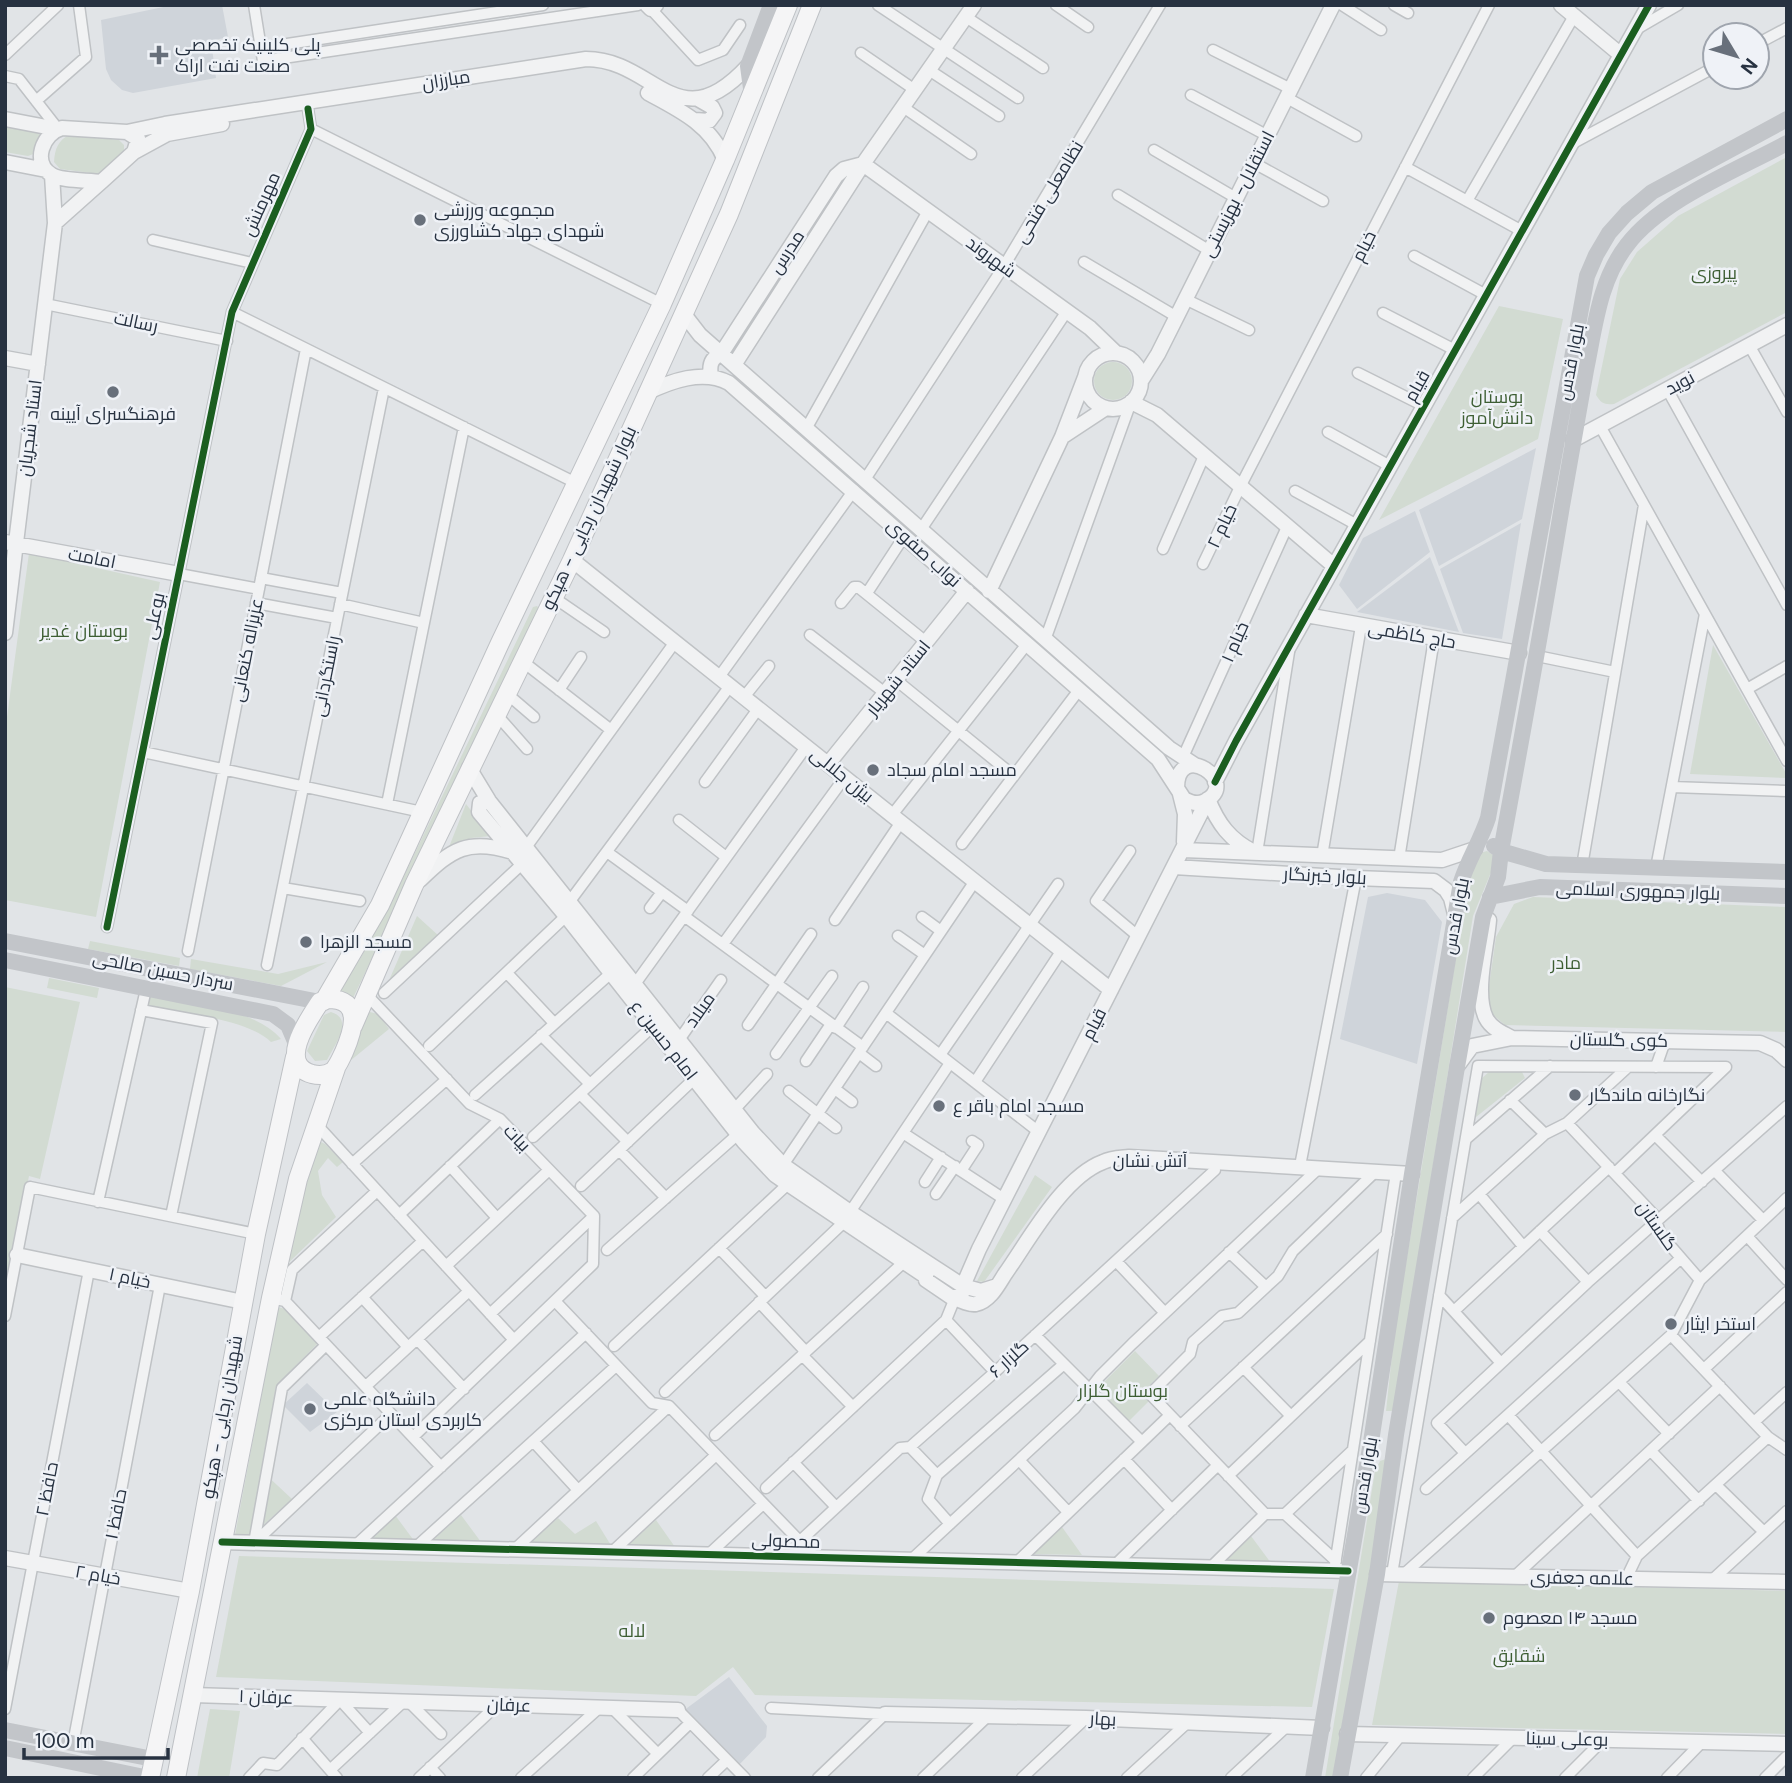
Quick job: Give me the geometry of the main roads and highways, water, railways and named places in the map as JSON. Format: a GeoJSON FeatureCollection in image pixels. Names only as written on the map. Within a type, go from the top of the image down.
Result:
{"type":"FeatureCollection","features":[{"type":"Feature","properties":{"kind":"main road"},"geometry":{"type":"LineString","coordinates":[[752,96],[748,66],[771,5]]}},
{"type":"Feature","properties":{"kind":"main road","name":"بلوار شهیدان رجایی - هپکو"},"geometry":{"type":"LineString","coordinates":[[296,1051],[322,1001],[380,905],[662,304],[752,96],[788,5]]}},
{"type":"Feature","properties":{"kind":"main road","name":"بلوار شهیدان رجایی - هپکو"},"geometry":{"type":"LineString","coordinates":[[336,1068],[353,1026],[375,993],[414,886],[572,560],[729,214],[812,5]]}},
{"type":"Feature","properties":{"kind":"main road","name":"بلوار قدس"},"geometry":{"type":"LineString","coordinates":[[1340,1778],[1347,1734],[1391,1574],[1393,1462],[1401,1407],[1483,917],[1500,871],[1501,851],[1537,656],[1587,276],[1609,233],[1627,213],[1653,192],[1787,119]]}},
{"type":"Feature","properties":{"kind":"main road","name":"بلوار قدس"},"geometry":{"type":"LineString","coordinates":[[1313,1778],[1322,1728],[1340,1568],[1361,1454],[1377,1402],[1404,1174],[1461,882],[1488,818],[1519,653],[1565,440],[1601,297],[1611,271],[1626,246],[1646,225],[1672,205],[1787,143]]}},
{"type":"Feature","properties":{"kind":"main road"},"geometry":{"type":"LineString","coordinates":[[537,567],[540,575],[547,580],[562,580]]}},
{"type":"Feature","properties":{"kind":"main road"},"geometry":{"type":"LineString","coordinates":[[523,597],[537,596],[550,603]]}},
{"type":"Feature","properties":{"kind":"main road"},"geometry":{"type":"LineString","coordinates":[[1519,653],[1537,656]]}},
{"type":"Feature","properties":{"kind":"main road","name":"بلوار جمهوری اسلامی"},"geometry":{"type":"LineString","coordinates":[[1475,849],[1486,844],[1546,864],[1787,872]]}},
{"type":"Feature","properties":{"kind":"main road"},"geometry":{"type":"LineString","coordinates":[[1540,887],[1536,874],[1546,864]]}},
{"type":"Feature","properties":{"kind":"main road","name":"بلوار جمهوری اسلامی"},"geometry":{"type":"LineString","coordinates":[[1490,897],[1540,887],[1787,896]]}},
{"type":"Feature","properties":{"kind":"main road","name":"سردار حسین صالحی"},"geometry":{"type":"LineString","coordinates":[[5,941],[322,1001]]}},
{"type":"Feature","properties":{"kind":"main road","name":"سردار حسین صالحی"},"geometry":{"type":"LineString","coordinates":[[5,960],[262,1012],[283,1019],[291,1031],[296,1051]]}},
{"type":"Feature","properties":{"kind":"main road"},"geometry":{"type":"LineString","coordinates":[[262,1012],[268,1009],[271,1003],[268,992]]}},
{"type":"Feature","properties":{"kind":"main road"},"geometry":{"type":"LineString","coordinates":[[322,1001],[338,1000],[349,1007],[354,1015],[353,1026]]}},
{"type":"Feature","properties":{"kind":"main road"},"geometry":{"type":"LineString","coordinates":[[296,1051],[301,1068],[313,1075],[326,1075],[336,1068]]}},
{"type":"Feature","properties":{"kind":"main road","name":"شهیدان رجایی - هپکو"},"geometry":{"type":"LineString","coordinates":[[149,1778],[190,1591],[256,1234],[296,1051]]}},
{"type":"Feature","properties":{"kind":"main road","name":"شهیدان رجایی - هپکو"},"geometry":{"type":"LineString","coordinates":[[176,1778],[222,1542],[278,1299],[298,1179],[336,1068]]}},
{"type":"Feature","properties":{"kind":"main road"},"geometry":{"type":"LineString","coordinates":[[1377,1402],[1380,1416],[1391,1422],[1401,1407]]}},
{"type":"Feature","properties":{"kind":"main road"},"geometry":{"type":"LineString","coordinates":[[1361,1454],[1376,1445],[1386,1444],[1390,1448],[1393,1462]]}},
{"type":"Feature","properties":{"kind":"main road"},"geometry":{"type":"LineString","coordinates":[[5,1730],[153,1759]]}},
{"type":"Feature","properties":{"kind":"main road"},"geometry":{"type":"LineString","coordinates":[[5,1748],[149,1778]]}},
{"type":"Feature","properties":{"kind":"place","name":"پلی کلینیک تخصصی صنعت نفت اراک"},"geometry":{"type":"Point","coordinates":[159,55]}},
{"type":"Feature","properties":{"kind":"place","name":"مجموعه ورزشی شهدای جهاد کشاورزی"},"geometry":{"type":"Point","coordinates":[420,220]}},
{"type":"Feature","properties":{"kind":"place","name":"فرهنگسرای آیینه"},"geometry":{"type":"Point","coordinates":[113,392]}},
{"type":"Feature","properties":{"kind":"place","name":"مسجد امام سجاد"},"geometry":{"type":"Point","coordinates":[873,770]}},
{"type":"Feature","properties":{"kind":"place","name":"مسجد الزهرا"},"geometry":{"type":"Point","coordinates":[306,942]}},
{"type":"Feature","properties":{"kind":"place","name":"نگارخانه ماندگار"},"geometry":{"type":"Point","coordinates":[1575,1095]}},
{"type":"Feature","properties":{"kind":"place","name":"مسجد امام باقر ع"},"geometry":{"type":"Point","coordinates":[939,1106]}},
{"type":"Feature","properties":{"kind":"place","name":"استخر ایثار"},"geometry":{"type":"Point","coordinates":[1671,1324]}},
{"type":"Feature","properties":{"kind":"place","name":"دانشگاه علمی کاربردی استان مرکزی"},"geometry":{"type":"Point","coordinates":[310,1409]}},
{"type":"Feature","properties":{"kind":"place","name":"مسجد ۱۴ معصوم"},"geometry":{"type":"Point","coordinates":[1489,1618]}},
{"type":"Feature","properties":{"kind":"park label","name":"پیروزی"},"geometry":{"type":"Point","coordinates":[1714,273]}},
{"type":"Feature","properties":{"kind":"park label","name":"بوستان دانش‌آموز"},"geometry":{"type":"Point","coordinates":[1497,407]}},
{"type":"Feature","properties":{"kind":"park label","name":"بوستان غدیر"},"geometry":{"type":"Point","coordinates":[84,631]}},
{"type":"Feature","properties":{"kind":"park label","name":"مادر"},"geometry":{"type":"Point","coordinates":[1566,963]}},
{"type":"Feature","properties":{"kind":"park label","name":"بوستان گلزار"},"geometry":{"type":"Point","coordinates":[1123,1391]}},
{"type":"Feature","properties":{"kind":"park label","name":"لاله"},"geometry":{"type":"Point","coordinates":[632,1631]}},
{"type":"Feature","properties":{"kind":"park label","name":"شقایق"},"geometry":{"type":"Point","coordinates":[1519,1656]}}]}
